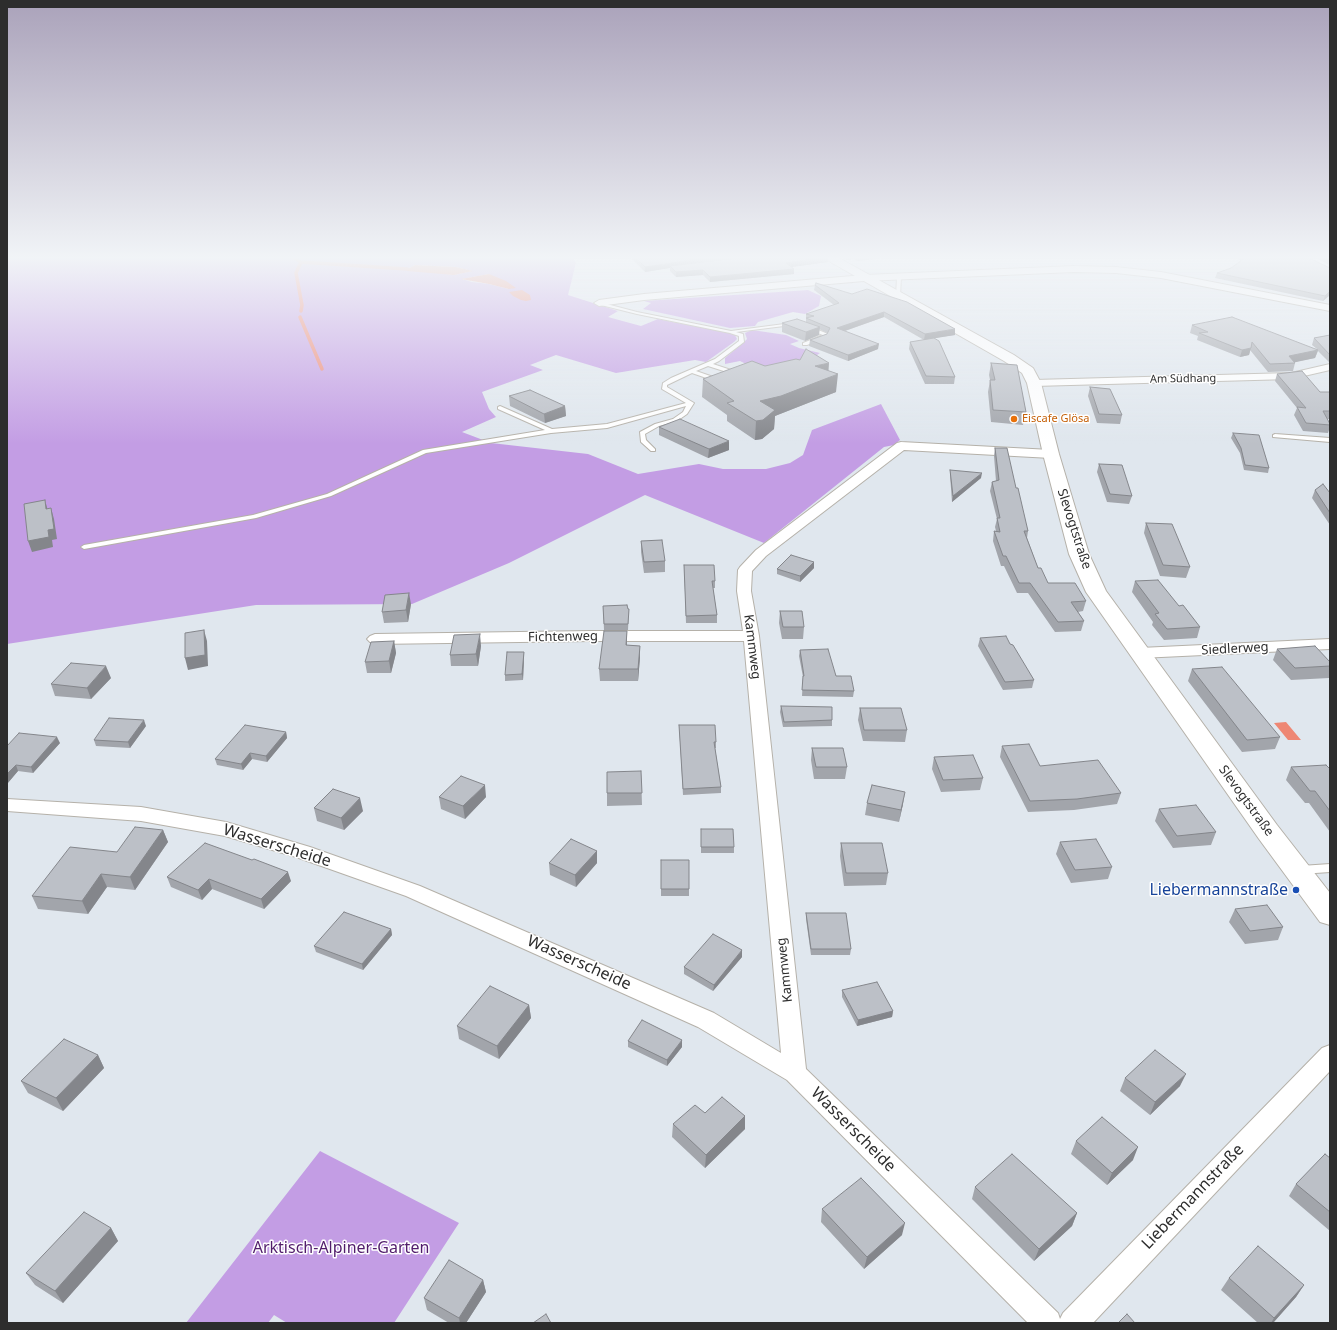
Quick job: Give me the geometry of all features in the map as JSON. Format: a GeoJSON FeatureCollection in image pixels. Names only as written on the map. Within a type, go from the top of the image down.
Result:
{"type":"FeatureCollection","features":[{"type":"Feature","properties":{"kind":"street","name":"Slevogtstraße"},"geometry":{"type":"LineString","coordinates":[[940,320],[1009,358],[1028,371],[1034,382],[1051,454],[1079,554],[1096,592],[1330,914]]}},
{"type":"Feature","properties":{"kind":"street","name":"Am Südhang"},"geometry":{"type":"LineString","coordinates":[[1034,382],[1291,376],[1326,368]]}},
{"type":"Feature","properties":{"kind":"street"},"geometry":{"type":"LineString","coordinates":[[1326,368],[1330,379]]}},
{"type":"Feature","properties":{"kind":"street","name":"Kammweg"},"geometry":{"type":"LineString","coordinates":[[795,1073],[751,636],[744,591],[745,570],[761,553],[901,446],[1051,454]]}},
{"type":"Feature","properties":{"kind":"street","name":"Fichtenweg"},"geometry":{"type":"LineString","coordinates":[[376,639],[600,636],[751,636]]}},
{"type":"Feature","properties":{"kind":"street","name":"Siedlerweg"},"geometry":{"type":"LineString","coordinates":[[1140,653],[1330,644]]}},
{"type":"Feature","properties":{"kind":"street","name":"Wasserscheide"},"geometry":{"type":"LineString","coordinates":[[7,805],[141,814],[226,829],[303,852],[413,891],[699,1016],[795,1073],[1048,1323]]}},
{"type":"Feature","properties":{"kind":"street","name":"Liebermannstraße"},"geometry":{"type":"LineString","coordinates":[[1073,1323],[1330,1055]]}},
{"type":"Feature","properties":{"kind":"lane"},"geometry":{"type":"LineString","coordinates":[[672,320],[741,335],[742,341],[717,360],[665,384],[664,388],[691,403]]}},
{"type":"Feature","properties":{"kind":"lane"},"geometry":{"type":"LineString","coordinates":[[730,332],[789,323],[800,325]]}},
{"type":"Feature","properties":{"kind":"lane"},"geometry":{"type":"LineString","coordinates":[[805,344],[824,337],[826,334],[806,327]]}},
{"type":"Feature","properties":{"kind":"lane"},"geometry":{"type":"LineString","coordinates":[[709,364],[734,373],[738,377],[733,380]]}},
{"type":"Feature","properties":{"kind":"lane"},"geometry":{"type":"LineString","coordinates":[[692,371],[725,382]]}},
{"type":"Feature","properties":{"kind":"lane"},"geometry":{"type":"LineString","coordinates":[[84,547],[254,517],[329,495],[425,450],[551,431],[607,426],[691,403]]}},
{"type":"Feature","properties":{"kind":"lane"},"geometry":{"type":"LineString","coordinates":[[653,450],[643,441],[642,432],[657,425],[675,420],[685,413],[691,403]]}},
{"type":"Feature","properties":{"kind":"lane"},"geometry":{"type":"LineString","coordinates":[[500,408],[551,431]]}},
{"type":"Feature","properties":{"kind":"lane"},"geometry":{"type":"LineString","coordinates":[[1275,436],[1330,440]]}},
{"type":"Feature","properties":{"kind":"lane"},"geometry":{"type":"LineString","coordinates":[[1297,870],[1330,868]]}},
{"type":"Feature","properties":{"kind":"green space"},"geometry":{"type":"Polygon","coordinates":[[[7,320],[619,320],[641,326],[655,320],[663,320],[729,333],[735,335],[737,339],[706,362],[695,360],[616,373],[556,355],[530,365],[543,370],[482,392],[489,409],[496,417],[462,432],[491,443],[588,454],[638,474],[699,464],[723,469],[766,469],[790,463],[803,455],[812,430],[881,404],[900,440],[894,445],[884,447],[764,543],[645,495],[509,563],[412,604],[256,605],[7,644],[7,320]]]}},
{"type":"Feature","properties":{"kind":"green space"},"geometry":{"type":"Polygon","coordinates":[[[694,320],[765,320],[758,322],[755,326],[730,328],[694,320]]]}},
{"type":"Feature","properties":{"kind":"green space"},"geometry":{"type":"Polygon","coordinates":[[[752,330],[786,335],[799,341],[790,344],[799,348],[820,353],[817,355],[822,362],[752,367],[740,361],[725,364],[725,358],[747,339],[745,333],[752,330]]]}},
{"type":"Feature","properties":{"kind":"green space","name":"Arktisch-Alpiner-Garten"},"geometry":{"type":"Polygon","coordinates":[[[320,1151],[459,1223],[394,1323],[287,1323],[274,1315],[268,1323],[186,1323],[320,1151]]]}},
{"type":"Feature","properties":{"kind":"shaded area"},"geometry":{"type":"Polygon","coordinates":[[[1286,722],[1301,740],[1288,740],[1274,723],[1286,722]]]}},
{"type":"Feature","properties":{"kind":"building"},"geometry":{"type":"Polygon","coordinates":[[[800,320],[820,327],[806,332],[782,323],[800,320]]]}},
{"type":"Feature","properties":{"kind":"building"},"geometry":{"type":"Polygon","coordinates":[[[811,320],[860,320],[837,328],[879,344],[848,355],[810,340],[827,334],[830,328],[811,320]]]}},
{"type":"Feature","properties":{"kind":"building"},"geometry":{"type":"Polygon","coordinates":[[[899,320],[939,320],[955,329],[925,334],[899,320]]]}},
{"type":"Feature","properties":{"kind":"building"},"geometry":{"type":"Polygon","coordinates":[[[1217,320],[1240,320],[1318,350],[1289,356],[1295,363],[1270,364],[1252,342],[1251,348],[1242,350],[1199,333],[1208,332],[1192,325],[1217,320]]]}},
{"type":"Feature","properties":{"kind":"building"},"geometry":{"type":"Polygon","coordinates":[[[1330,335],[1330,355],[1314,338],[1330,335]]]}},
{"type":"Feature","properties":{"kind":"building"},"geometry":{"type":"Polygon","coordinates":[[[934,338],[939,341],[955,377],[926,376],[910,342],[934,338]]]}},
{"type":"Feature","properties":{"kind":"building"},"geometry":{"type":"Polygon","coordinates":[[[806,349],[829,363],[815,366],[838,374],[781,396],[760,401],[775,410],[763,420],[756,421],[727,403],[734,401],[703,379],[752,361],[765,366],[796,359],[800,360],[806,349]]]}},
{"type":"Feature","properties":{"kind":"building"},"geometry":{"type":"Polygon","coordinates":[[[991,363],[1017,365],[1026,412],[993,410],[990,380],[995,380],[991,363]]]}},
{"type":"Feature","properties":{"kind":"building"},"geometry":{"type":"Polygon","coordinates":[[[1302,371],[1320,392],[1330,392],[1330,411],[1323,411],[1330,425],[1306,423],[1297,407],[1306,408],[1277,374],[1302,371]]]}},
{"type":"Feature","properties":{"kind":"building"},"geometry":{"type":"Polygon","coordinates":[[[1090,387],[1110,389],[1122,415],[1099,414],[1090,387]]]}},
{"type":"Feature","properties":{"kind":"building"},"geometry":{"type":"Polygon","coordinates":[[[530,390],[565,406],[544,414],[509,396],[530,390]]]}},
{"type":"Feature","properties":{"kind":"building"},"geometry":{"type":"Polygon","coordinates":[[[680,419],[729,441],[709,449],[659,427],[680,419]]]}},
{"type":"Feature","properties":{"kind":"building"},"geometry":{"type":"Polygon","coordinates":[[[1233,433],[1259,435],[1269,468],[1245,465],[1241,448],[1233,433]]]}},
{"type":"Feature","properties":{"kind":"building"},"geometry":{"type":"Polygon","coordinates":[[[995,448],[1007,448],[1028,531],[1024,531],[1038,568],[1041,568],[1048,583],[1075,583],[1086,601],[1071,602],[1084,621],[1058,622],[1030,583],[1019,583],[1006,556],[1003,556],[994,531],[1000,532],[997,518],[1000,518],[992,482],[999,480],[995,448]]]}},
{"type":"Feature","properties":{"kind":"building"},"geometry":{"type":"Polygon","coordinates":[[[1099,464],[1122,465],[1132,496],[1110,494],[1099,464]]]}},
{"type":"Feature","properties":{"kind":"building"},"geometry":{"type":"Polygon","coordinates":[[[950,470],[982,473],[953,496],[950,470]]]}},
{"type":"Feature","properties":{"kind":"building"},"geometry":{"type":"Polygon","coordinates":[[[1323,484],[1330,493],[1330,513],[1315,490],[1323,484]]]}},
{"type":"Feature","properties":{"kind":"building"},"geometry":{"type":"Polygon","coordinates":[[[45,500],[46,509],[51,508],[54,529],[48,530],[49,537],[28,541],[24,504],[45,500]]]}},
{"type":"Feature","properties":{"kind":"building"},"geometry":{"type":"Polygon","coordinates":[[[1146,523],[1172,524],[1190,567],[1163,565],[1146,523]]]}},
{"type":"Feature","properties":{"kind":"building"},"geometry":{"type":"Polygon","coordinates":[[[662,540],[665,561],[644,562],[641,541],[662,540]]]}},
{"type":"Feature","properties":{"kind":"building"},"geometry":{"type":"Polygon","coordinates":[[[791,555],[814,562],[800,576],[777,569],[791,555]]]}},
{"type":"Feature","properties":{"kind":"building"},"geometry":{"type":"Polygon","coordinates":[[[684,565],[714,565],[715,581],[712,581],[717,615],[686,616],[684,565]]]}},
{"type":"Feature","properties":{"kind":"building"},"geometry":{"type":"Polygon","coordinates":[[[1158,580],[1179,606],[1183,605],[1200,627],[1167,629],[1155,614],[1159,613],[1135,581],[1158,580]]]}},
{"type":"Feature","properties":{"kind":"building"},"geometry":{"type":"Polygon","coordinates":[[[409,593],[406,610],[382,612],[385,595],[409,593]]]}},
{"type":"Feature","properties":{"kind":"building"},"geometry":{"type":"Polygon","coordinates":[[[627,605],[629,609],[628,624],[604,624],[603,606],[627,605]]]}},
{"type":"Feature","properties":{"kind":"building"},"geometry":{"type":"Polygon","coordinates":[[[780,611],[802,611],[804,627],[783,627],[780,611]]]}},
{"type":"Feature","properties":{"kind":"building"},"geometry":{"type":"Polygon","coordinates":[[[204,630],[205,655],[185,658],[185,633],[204,630]]]}},
{"type":"Feature","properties":{"kind":"building"},"geometry":{"type":"Polygon","coordinates":[[[604,631],[627,631],[626,645],[640,646],[638,669],[599,669],[604,631]]]}},
{"type":"Feature","properties":{"kind":"building"},"geometry":{"type":"Polygon","coordinates":[[[480,634],[476,654],[450,655],[454,635],[480,634]]]}},
{"type":"Feature","properties":{"kind":"building"},"geometry":{"type":"Polygon","coordinates":[[[1006,636],[1034,680],[1005,682],[980,638],[1006,636]]]}},
{"type":"Feature","properties":{"kind":"building"},"geometry":{"type":"Polygon","coordinates":[[[394,641],[389,661],[365,662],[371,642],[394,641]]]}},
{"type":"Feature","properties":{"kind":"building"},"geometry":{"type":"Polygon","coordinates":[[[1315,646],[1330,662],[1330,666],[1295,668],[1277,649],[1315,646]]]}},
{"type":"Feature","properties":{"kind":"building"},"geometry":{"type":"Polygon","coordinates":[[[828,649],[836,676],[851,676],[854,691],[802,690],[804,676],[800,650],[828,649]]]}},
{"type":"Feature","properties":{"kind":"building"},"geometry":{"type":"Polygon","coordinates":[[[507,652],[524,652],[522,674],[505,675],[507,652]]]}},
{"type":"Feature","properties":{"kind":"building"},"geometry":{"type":"Polygon","coordinates":[[[71,663],[106,666],[87,688],[51,684],[71,663]]]}},
{"type":"Feature","properties":{"kind":"building"},"geometry":{"type":"Polygon","coordinates":[[[1222,667],[1280,737],[1247,740],[1192,669],[1222,667]]]}},
{"type":"Feature","properties":{"kind":"building"},"geometry":{"type":"Polygon","coordinates":[[[781,706],[832,707],[832,720],[784,722],[781,706]]]}},
{"type":"Feature","properties":{"kind":"building"},"geometry":{"type":"Polygon","coordinates":[[[860,708],[901,708],[907,730],[864,730],[860,708]]]}},
{"type":"Feature","properties":{"kind":"building"},"geometry":{"type":"Polygon","coordinates":[[[109,718],[144,720],[128,742],[94,740],[109,718]]]}},
{"type":"Feature","properties":{"kind":"building"},"geometry":{"type":"Polygon","coordinates":[[[245,725],[286,732],[266,756],[250,753],[241,764],[215,759],[245,725]]]}},
{"type":"Feature","properties":{"kind":"building"},"geometry":{"type":"Polygon","coordinates":[[[679,725],[715,725],[716,742],[714,742],[721,787],[683,789],[679,725]]]}},
{"type":"Feature","properties":{"kind":"building"},"geometry":{"type":"Polygon","coordinates":[[[19,733],[57,737],[31,767],[16,765],[7,774],[7,746],[19,733]]]}},
{"type":"Feature","properties":{"kind":"building"},"geometry":{"type":"Polygon","coordinates":[[[1029,744],[1040,766],[1098,760],[1121,793],[1077,799],[1030,801],[1002,746],[1029,744]]]}},
{"type":"Feature","properties":{"kind":"building"},"geometry":{"type":"Polygon","coordinates":[[[812,748],[843,748],[847,767],[816,767],[812,748]]]}},
{"type":"Feature","properties":{"kind":"building"},"geometry":{"type":"Polygon","coordinates":[[[973,755],[983,778],[943,780],[934,757],[973,755]]]}},
{"type":"Feature","properties":{"kind":"building"},"geometry":{"type":"Polygon","coordinates":[[[1326,765],[1330,769],[1330,811],[1315,791],[1310,791],[1291,767],[1326,765]]]}},
{"type":"Feature","properties":{"kind":"building"},"geometry":{"type":"Polygon","coordinates":[[[641,771],[642,793],[607,793],[607,772],[641,771]]]}},
{"type":"Feature","properties":{"kind":"building"},"geometry":{"type":"Polygon","coordinates":[[[461,776],[485,785],[463,806],[439,797],[461,776]]]}},
{"type":"Feature","properties":{"kind":"building"},"geometry":{"type":"Polygon","coordinates":[[[872,785],[905,792],[901,810],[867,803],[872,785]]]}},
{"type":"Feature","properties":{"kind":"building"},"geometry":{"type":"Polygon","coordinates":[[[333,789],[360,798],[341,818],[314,808],[333,789]]]}},
{"type":"Feature","properties":{"kind":"building"},"geometry":{"type":"Polygon","coordinates":[[[1196,805],[1216,832],[1177,836],[1159,809],[1196,805]]]}},
{"type":"Feature","properties":{"kind":"building"},"geometry":{"type":"Polygon","coordinates":[[[135,827],[163,830],[130,877],[101,874],[82,901],[32,896],[70,847],[117,852],[135,827]]]}},
{"type":"Feature","properties":{"kind":"building"},"geometry":{"type":"Polygon","coordinates":[[[701,829],[733,829],[734,847],[701,847],[701,829]]]}},
{"type":"Feature","properties":{"kind":"building"},"geometry":{"type":"Polygon","coordinates":[[[571,839],[597,851],[575,875],[549,863],[571,839]]]}},
{"type":"Feature","properties":{"kind":"building"},"geometry":{"type":"Polygon","coordinates":[[[1096,839],[1112,867],[1075,870],[1060,842],[1096,839]]]}},
{"type":"Feature","properties":{"kind":"building"},"geometry":{"type":"Polygon","coordinates":[[[205,843],[288,872],[261,899],[209,879],[198,890],[167,877],[205,843]]]}},
{"type":"Feature","properties":{"kind":"building"},"geometry":{"type":"Polygon","coordinates":[[[841,843],[882,843],[888,873],[846,873],[841,843]]]}},
{"type":"Feature","properties":{"kind":"building"},"geometry":{"type":"Polygon","coordinates":[[[661,860],[689,860],[689,889],[661,889],[661,860]]]}},
{"type":"Feature","properties":{"kind":"building"},"geometry":{"type":"Polygon","coordinates":[[[1267,905],[1283,927],[1250,931],[1235,909],[1267,905]]]}},
{"type":"Feature","properties":{"kind":"building"},"geometry":{"type":"Polygon","coordinates":[[[344,912],[391,929],[362,964],[314,946],[344,912]]]}},
{"type":"Feature","properties":{"kind":"building"},"geometry":{"type":"Polygon","coordinates":[[[806,913],[846,913],[851,949],[811,949],[806,913]]]}},
{"type":"Feature","properties":{"kind":"building"},"geometry":{"type":"Polygon","coordinates":[[[713,934],[742,950],[714,985],[684,967],[713,934]]]}},
{"type":"Feature","properties":{"kind":"building"},"geometry":{"type":"Polygon","coordinates":[[[877,982],[893,1011],[858,1020],[842,990],[877,982]]]}},
{"type":"Feature","properties":{"kind":"building"},"geometry":{"type":"Polygon","coordinates":[[[490,986],[529,1005],[497,1046],[457,1026],[490,986]]]}},
{"type":"Feature","properties":{"kind":"building"},"geometry":{"type":"Polygon","coordinates":[[[642,1020],[682,1040],[667,1060],[628,1041],[642,1020]]]}},
{"type":"Feature","properties":{"kind":"building"},"geometry":{"type":"Polygon","coordinates":[[[64,1039],[98,1055],[56,1098],[21,1081],[64,1039]]]}},
{"type":"Feature","properties":{"kind":"building"},"geometry":{"type":"Polygon","coordinates":[[[1155,1050],[1186,1074],[1155,1102],[1125,1078],[1155,1050]]]}},
{"type":"Feature","properties":{"kind":"building"},"geometry":{"type":"Polygon","coordinates":[[[722,1097],[745,1116],[706,1155],[673,1124],[695,1105],[705,1113],[722,1097]]]}},
{"type":"Feature","properties":{"kind":"building"},"geometry":{"type":"Polygon","coordinates":[[[1102,1117],[1138,1147],[1112,1173],[1076,1141],[1102,1117]]]}},
{"type":"Feature","properties":{"kind":"building"},"geometry":{"type":"Polygon","coordinates":[[[1012,1154],[1077,1213],[1039,1249],[975,1187],[1012,1154]]]}},
{"type":"Feature","properties":{"kind":"building"},"geometry":{"type":"Polygon","coordinates":[[[1325,1154],[1330,1158],[1330,1212],[1296,1184],[1325,1154]]]}},
{"type":"Feature","properties":{"kind":"building"},"geometry":{"type":"Polygon","coordinates":[[[861,1178],[905,1223],[867,1257],[822,1209],[861,1178]]]}},
{"type":"Feature","properties":{"kind":"building"},"geometry":{"type":"Polygon","coordinates":[[[84,1212],[111,1228],[55,1291],[26,1273],[84,1212]]]}},
{"type":"Feature","properties":{"kind":"building"},"geometry":{"type":"Polygon","coordinates":[[[1258,1246],[1304,1285],[1274,1318],[1229,1278],[1258,1246]]]}},
{"type":"Feature","properties":{"kind":"building"},"geometry":{"type":"Polygon","coordinates":[[[449,1260],[483,1280],[459,1318],[424,1298],[449,1260]]]}},
{"type":"Feature","properties":{"kind":"building"},"geometry":{"type":"Polygon","coordinates":[[[546,1314],[551,1323],[533,1323],[546,1314]]]}},
{"type":"Feature","properties":{"kind":"building"},"geometry":{"type":"Polygon","coordinates":[[[1127,1314],[1135,1323],[1118,1323],[1127,1314]]]}},
{"type":"Feature","properties":{"kind":"waterway"},"geometry":{"type":"LineString","coordinates":[[301,320],[322,369]]}},
{"type":"Feature","properties":{"kind":"place","name":"Eiscafe Glösa"},"geometry":{"type":"Point","coordinates":[1014,419]}},
{"type":"Feature","properties":{"kind":"place","name":"Liebermannstraße"},"geometry":{"type":"Point","coordinates":[1296,890]}}]}
